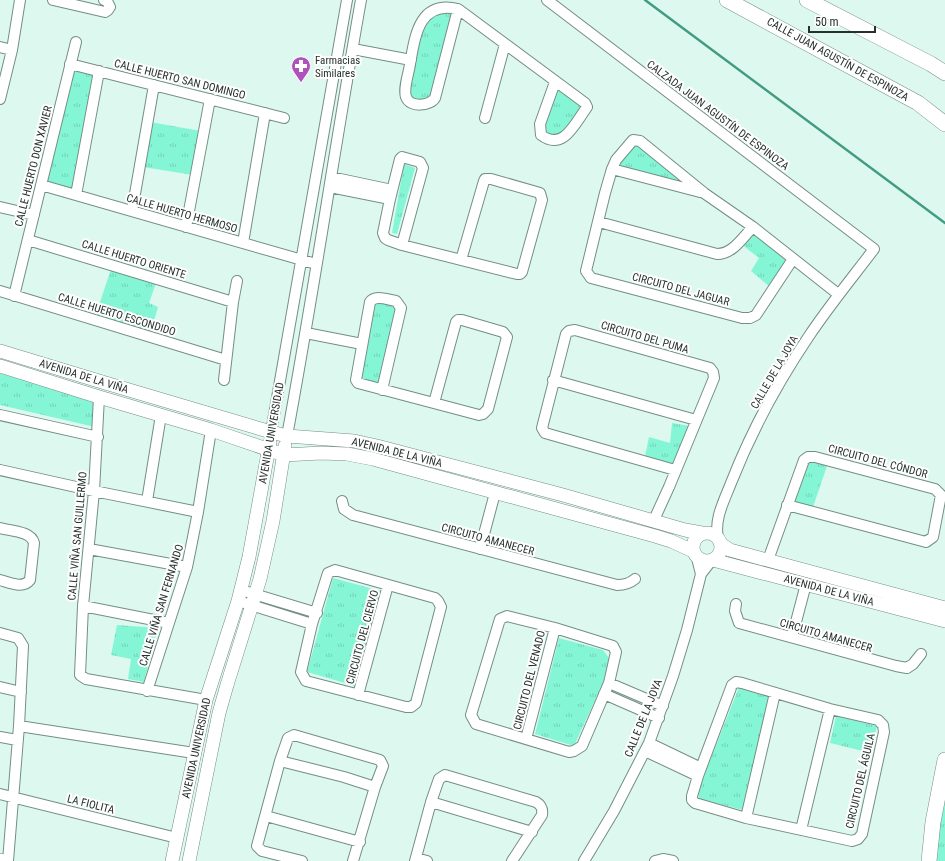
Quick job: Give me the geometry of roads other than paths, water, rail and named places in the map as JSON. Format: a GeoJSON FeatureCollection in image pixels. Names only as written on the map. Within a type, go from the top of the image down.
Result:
{"type":"FeatureCollection","features":[{"type":"Feature","properties":{"kind":"main road","name":"CALLE JUAN AGUSTÍN DE ESPINOZA"},"geometry":{"type":"LineString","coordinates":[[727,0],[918,103],[945,124]]}},
{"type":"Feature","properties":{"kind":"main road"},"geometry":{"type":"LineString","coordinates":[[807,0],[924,60],[945,73]]}},
{"type":"Feature","properties":{"kind":"main road"},"geometry":{"type":"LineString","coordinates":[[929,861],[933,822],[945,760]]}},
{"type":"Feature","properties":{"kind":"street"},"geometry":{"type":"LineString","coordinates":[[0,99],[12,50],[20,0]]}},
{"type":"Feature","properties":{"kind":"street"},"geometry":{"type":"LineString","coordinates":[[53,0],[105,12],[110,7],[107,1],[104,0]]}},
{"type":"Feature","properties":{"kind":"street","name":"CALZADA JUAN AGUSTÍN DE ESPINOZA"},"geometry":{"type":"LineString","coordinates":[[547,0],[874,249]]}},
{"type":"Feature","properties":{"kind":"street"},"geometry":{"type":"LineString","coordinates":[[346,4],[362,3]]}},
{"type":"Feature","properties":{"kind":"street","name":"AVENIDA UNIVERSIDAD"},"geometry":{"type":"LineString","coordinates":[[189,861],[219,713],[255,600],[273,521],[362,3]]}},
{"type":"Feature","properties":{"kind":"street","name":"AVENIDA UNIVERSIDAD"},"geometry":{"type":"LineString","coordinates":[[172,861],[206,700],[239,595],[256,519],[346,4]]}},
{"type":"Feature","properties":{"kind":"street"},"geometry":{"type":"LineString","coordinates":[[458,9],[433,102],[430,104],[420,105],[408,101],[406,97],[407,85],[419,21],[425,12],[433,6],[444,4],[458,9],[585,103],[587,107],[568,135],[554,141],[541,135],[540,124],[555,82]]}},
{"type":"Feature","properties":{"kind":"street","name":"CALLE HUERTO DON XAVIER"},"geometry":{"type":"LineString","coordinates":[[14,296],[76,42]]}},
{"type":"Feature","properties":{"kind":"street"},"geometry":{"type":"LineString","coordinates":[[485,118],[505,44]]}},
{"type":"Feature","properties":{"kind":"street"},"geometry":{"type":"LineString","coordinates":[[0,47],[12,50]]}},
{"type":"Feature","properties":{"kind":"street"},"geometry":{"type":"LineString","coordinates":[[353,49],[411,60]]}},
{"type":"Feature","properties":{"kind":"street","name":"CALLE HUERTO SAN DOMINGO"},"geometry":{"type":"LineString","coordinates":[[70,64],[284,118]]}},
{"type":"Feature","properties":{"kind":"street"},"geometry":{"type":"LineString","coordinates":[[76,195],[99,71]]}},
{"type":"Feature","properties":{"kind":"street"},"geometry":{"type":"LineString","coordinates":[[132,211],[154,85]]}},
{"type":"Feature","properties":{"kind":"street"},"geometry":{"type":"LineString","coordinates":[[186,227],[210,99]]}},
{"type":"Feature","properties":{"kind":"street"},"geometry":{"type":"LineString","coordinates":[[243,243],[265,113]]}},
{"type":"Feature","properties":{"kind":"street","name":"CIRCUITO DEL JAGUAR"},"geometry":{"type":"LineString","coordinates":[[793,259],[756,315],[750,318],[742,318],[591,278],[586,271],[612,169],[616,160],[633,140],[636,140],[640,141],[704,193],[752,227],[838,294]]}},
{"type":"Feature","properties":{"kind":"street"},"geometry":{"type":"LineString","coordinates":[[402,245],[423,168],[420,162],[404,157],[400,159],[391,194],[384,234],[385,238],[388,240],[402,245],[461,260],[520,274],[522,272],[542,200],[540,193],[491,179],[485,179],[461,260]]}},
{"type":"Feature","properties":{"kind":"street","name":"CIRCUITO DEL JAGUAR"},"geometry":{"type":"LineString","coordinates":[[612,169],[704,193]]}},
{"type":"Feature","properties":{"kind":"street"},"geometry":{"type":"LineString","coordinates":[[331,182],[391,194]]}},
{"type":"Feature","properties":{"kind":"street","name":"CALLE HUERTO HERMOSO"},"geometry":{"type":"LineString","coordinates":[[41,185],[316,264]]}},
{"type":"Feature","properties":{"kind":"street"},"geometry":{"type":"LineString","coordinates":[[0,206],[34,215]]}},
{"type":"Feature","properties":{"kind":"street"},"geometry":{"type":"LineString","coordinates":[[599,222],[717,254],[725,254],[731,251],[752,227]]}},
{"type":"Feature","properties":{"kind":"street","name":"CALLE HUERTO ORIENTE"},"geometry":{"type":"LineString","coordinates":[[28,240],[233,302]]}},
{"type":"Feature","properties":{"kind":"street","name":"CALLE DE LA JOYA"},"geometry":{"type":"LineString","coordinates":[[719,541],[717,532],[718,519],[740,461],[782,380],[809,335],[838,294],[874,249]]}},
{"type":"Feature","properties":{"kind":"street"},"geometry":{"type":"LineString","coordinates":[[224,380],[233,302],[237,281]]}},
{"type":"Feature","properties":{"kind":"street","name":"CALLE HUERTO ESCONDIDO"},"geometry":{"type":"LineString","coordinates":[[0,291],[226,360]]}},
{"type":"Feature","properties":{"kind":"street"},"geometry":{"type":"LineString","coordinates":[[382,390],[401,308],[396,301],[375,297],[370,302],[356,380],[358,384],[479,415],[486,412],[488,409],[507,337],[506,334],[462,320],[456,322],[434,403]]}},
{"type":"Feature","properties":{"kind":"street","name":"CIRCUITO DEL PUMA"},"geometry":{"type":"LineString","coordinates":[[654,522],[714,378],[713,372],[710,368],[575,330],[569,331],[566,334],[542,428],[545,433],[675,470]]}},
{"type":"Feature","properties":{"kind":"street"},"geometry":{"type":"LineString","coordinates":[[306,333],[362,344]]}},
{"type":"Feature","properties":{"kind":"street","name":"AVENIDA DE LA VIÑA"},"geometry":{"type":"LineString","coordinates":[[0,351],[271,432],[287,436],[354,441],[563,495],[654,522],[703,533]]}},
{"type":"Feature","properties":{"kind":"street","name":"AVENIDA DE LA VIÑA"},"geometry":{"type":"LineString","coordinates":[[0,366],[211,430],[284,454],[348,454],[373,459],[670,541],[695,554]]}},
{"type":"Feature","properties":{"kind":"street"},"geometry":{"type":"LineString","coordinates":[[554,380],[696,420]]}},
{"type":"Feature","properties":{"kind":"street","name":"CALLE VIÑA SAN GUILLERMO"},"geometry":{"type":"LineString","coordinates":[[99,397],[98,437],[83,606],[80,674],[86,679],[147,691]]}},
{"type":"Feature","properties":{"kind":"street"},"geometry":{"type":"LineString","coordinates":[[0,415],[98,437]]}},
{"type":"Feature","properties":{"kind":"street"},"geometry":{"type":"LineString","coordinates":[[147,501],[161,415]]}},
{"type":"Feature","properties":{"kind":"street","name":"CALLE VIÑA SAN FERNANDO"},"geometry":{"type":"LineString","coordinates":[[147,691],[187,567],[198,512],[211,430]]}},
{"type":"Feature","properties":{"kind":"street","name":"CIRCUITO DEL CÓNDOR"},"geometry":{"type":"LineString","coordinates":[[768,560],[787,505],[804,460],[808,457],[815,457],[935,489],[941,495],[933,537],[926,542],[787,505]]}},
{"type":"Feature","properties":{"kind":"street"},"geometry":{"type":"LineString","coordinates":[[455,482],[460,468]]}},
{"type":"Feature","properties":{"kind":"street"},"geometry":{"type":"LineString","coordinates":[[0,470],[198,512]]}},
{"type":"Feature","properties":{"kind":"street"},"geometry":{"type":"LineString","coordinates":[[480,549],[496,493]]}},
{"type":"Feature","properties":{"kind":"street"},"geometry":{"type":"LineString","coordinates":[[559,510],[563,495]]}},
{"type":"Feature","properties":{"kind":"street","name":"CIRCUITO AMANECER"},"geometry":{"type":"LineString","coordinates":[[342,501],[344,509],[353,515],[480,549],[617,585],[630,583],[636,579]]}},
{"type":"Feature","properties":{"kind":"street","name":"CALLE DE LA JOYA"},"geometry":{"type":"LineString","coordinates":[[703,533],[718,519]]}},
{"type":"Feature","properties":{"kind":"street"},"geometry":{"type":"LineString","coordinates":[[0,528],[28,535],[33,539],[34,543],[30,580],[27,584],[22,586],[0,580]]}},
{"type":"Feature","properties":{"kind":"street"},"geometry":{"type":"LineString","coordinates":[[703,533],[712,534],[719,541],[720,553],[712,560],[704,561],[695,554],[694,540],[703,533]]}},
{"type":"Feature","properties":{"kind":"street","name":"AVENIDA DE LA VIÑA"},"geometry":{"type":"LineString","coordinates":[[719,541],[730,550],[945,608]]}},
{"type":"Feature","properties":{"kind":"street"},"geometry":{"type":"LineString","coordinates":[[89,548],[187,567]]}},
{"type":"Feature","properties":{"kind":"street","name":"CALLE DE LA JOYA"},"geometry":{"type":"LineString","coordinates":[[695,554],[701,574]]}},
{"type":"Feature","properties":{"kind":"street","name":"CALLE DE LA JOYA"},"geometry":{"type":"LineString","coordinates":[[584,861],[614,811],[647,747],[659,718],[687,630],[701,574],[712,560]]}},
{"type":"Feature","properties":{"kind":"street","name":"AVENIDA DE LA VIÑA"},"geometry":{"type":"LineString","coordinates":[[712,560],[945,621]]}},
{"type":"Feature","properties":{"kind":"street","name":"CIRCUITO DEL CIERVO"},"geometry":{"type":"LineString","coordinates":[[335,570],[435,598],[441,607],[416,703],[411,707],[406,707],[306,681],[301,672],[312,624],[317,613],[328,573],[335,570]]}},
{"type":"Feature","properties":{"kind":"street"},"geometry":{"type":"LineString","coordinates":[[852,596],[855,583]]}},
{"type":"Feature","properties":{"kind":"street","name":"CIRCUITO DEL CIERVO"},"geometry":{"type":"LineString","coordinates":[[358,695],[388,584]]}},
{"type":"Feature","properties":{"kind":"street"},"geometry":{"type":"LineString","coordinates":[[792,638],[806,584]]}},
{"type":"Feature","properties":{"kind":"street"},"geometry":{"type":"LineString","coordinates":[[239,595],[255,600],[312,624]]}},
{"type":"Feature","properties":{"kind":"street"},"geometry":{"type":"LineString","coordinates":[[255,600],[317,613]]}},
{"type":"Feature","properties":{"kind":"street","name":"CIRCUITO AMANECER"},"geometry":{"type":"LineString","coordinates":[[736,604],[735,611],[739,623],[792,638],[907,668],[913,664],[921,654]]}},
{"type":"Feature","properties":{"kind":"street"},"geometry":{"type":"LineString","coordinates":[[83,606],[169,623]]}},
{"type":"Feature","properties":{"kind":"street","name":"CIRCUITO DEL VENADO"},"geometry":{"type":"LineString","coordinates":[[507,616],[554,628],[613,646],[616,652],[609,683],[582,746],[569,752],[476,724],[471,715],[500,619],[507,616]]}},
{"type":"Feature","properties":{"kind":"street","name":"CIRCUITO DEL VENADO"},"geometry":{"type":"LineString","coordinates":[[526,739],[554,628]]}},
{"type":"Feature","properties":{"kind":"street"},"geometry":{"type":"LineString","coordinates":[[0,633],[18,638],[23,646],[14,798],[8,861]]}},
{"type":"Feature","properties":{"kind":"street","name":"CIRCUITO DEL ÁGUILA"},"geometry":{"type":"LineString","coordinates":[[736,682],[830,709],[878,720],[883,725],[884,732],[862,834],[858,839],[852,842],[746,818],[695,803],[692,800],[699,772],[732,685],[736,682]]}},
{"type":"Feature","properties":{"kind":"street"},"geometry":{"type":"LineString","coordinates":[[609,683],[663,706]]}},
{"type":"Feature","properties":{"kind":"street"},"geometry":{"type":"LineString","coordinates":[[0,687],[21,692]]}},
{"type":"Feature","properties":{"kind":"street"},"geometry":{"type":"LineString","coordinates":[[147,691],[206,700]]}},
{"type":"Feature","properties":{"kind":"street"},"geometry":{"type":"LineString","coordinates":[[746,818],[775,693]]}},
{"type":"Feature","properties":{"kind":"street"},"geometry":{"type":"LineString","coordinates":[[604,694],[659,718]]}},
{"type":"Feature","properties":{"kind":"street"},"geometry":{"type":"LineString","coordinates":[[801,830],[830,709]]}},
{"type":"Feature","properties":{"kind":"street"},"geometry":{"type":"LineString","coordinates":[[18,726],[194,753]]}},
{"type":"Feature","properties":{"kind":"street"},"geometry":{"type":"LineString","coordinates":[[298,861],[262,851],[257,846],[280,761],[288,738],[294,735],[380,760],[383,766],[375,787],[360,842],[353,861]]}},
{"type":"Feature","properties":{"kind":"street"},"geometry":{"type":"LineString","coordinates":[[0,737],[18,740]]}},
{"type":"Feature","properties":{"kind":"street"},"geometry":{"type":"LineString","coordinates":[[647,747],[699,772]]}},
{"type":"Feature","properties":{"kind":"street"},"geometry":{"type":"LineString","coordinates":[[280,761],[338,775],[375,787]]}},
{"type":"Feature","properties":{"kind":"street"},"geometry":{"type":"LineString","coordinates":[[427,861],[415,860],[431,802],[440,779],[445,775],[536,802],[541,805],[542,814],[532,832],[512,861]]}},
{"type":"Feature","properties":{"kind":"street","name":"LA FIOLITA"},"geometry":{"type":"LineString","coordinates":[[0,794],[177,838]]}},
{"type":"Feature","properties":{"kind":"street"},"geometry":{"type":"LineString","coordinates":[[431,802],[532,832]]}},
{"type":"Feature","properties":{"kind":"street"},"geometry":{"type":"LineString","coordinates":[[266,816],[360,842]]}},
{"type":"Feature","properties":{"kind":"street"},"geometry":{"type":"LineString","coordinates":[[655,861],[663,859],[673,861]]}},
{"type":"Feature","properties":{"kind":"street"},"geometry":{"type":"LineString","coordinates":[[0,860],[4,861]]}},
{"type":"Feature","properties":{"kind":"waterway"},"geometry":{"type":"LineString","coordinates":[[645,0],[945,223]]}},
{"type":"Feature","properties":{"kind":"place","name":"Farmacias Similares"},"geometry":{"type":"Point","coordinates":[301,83]}}]}
